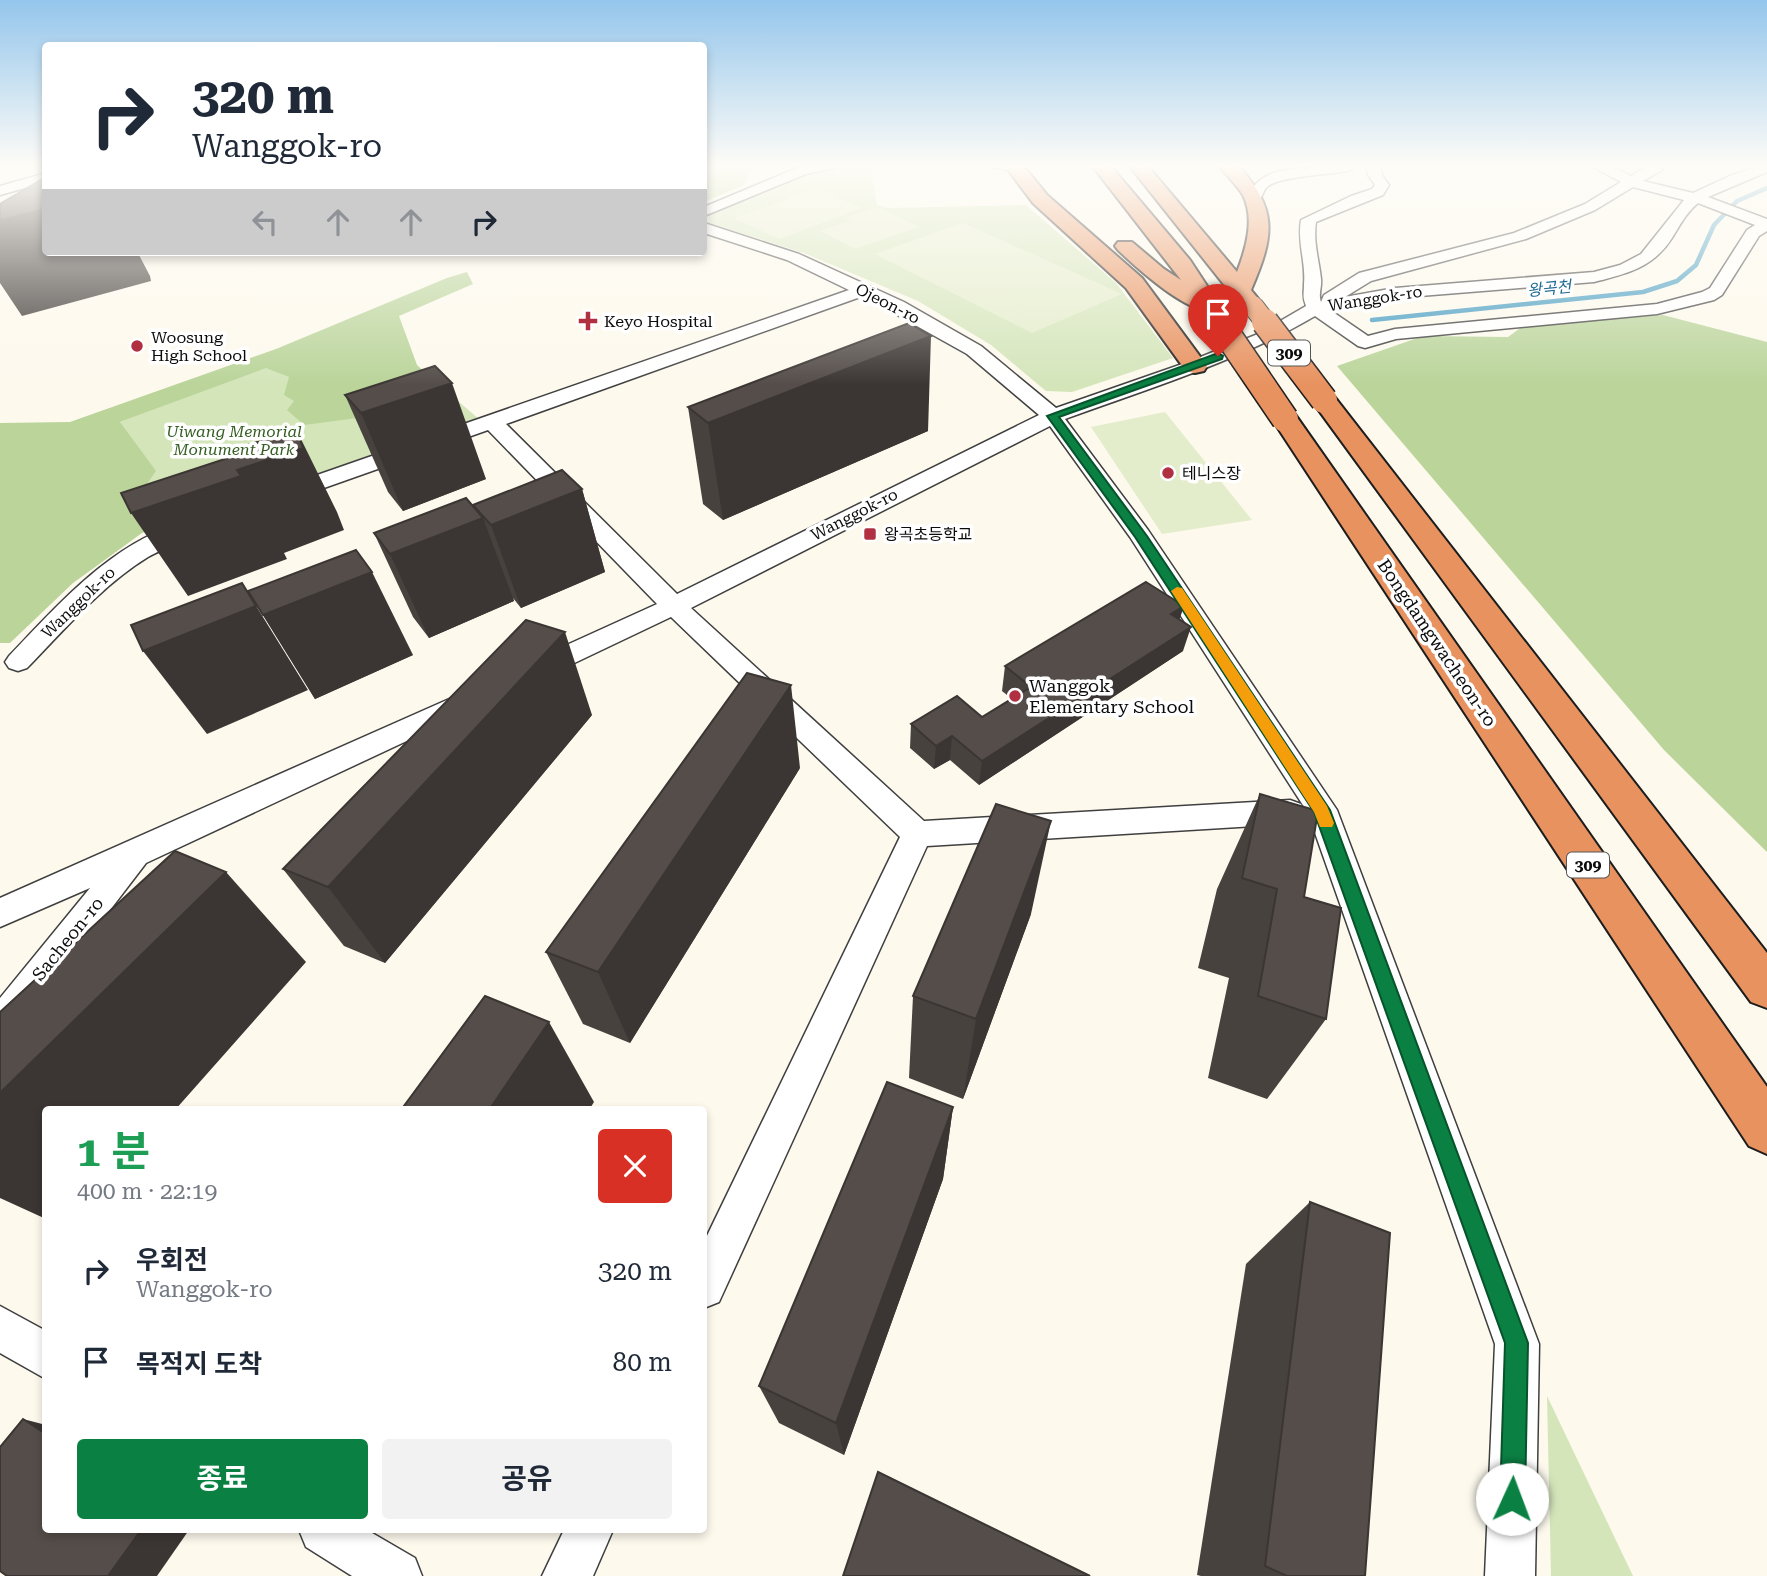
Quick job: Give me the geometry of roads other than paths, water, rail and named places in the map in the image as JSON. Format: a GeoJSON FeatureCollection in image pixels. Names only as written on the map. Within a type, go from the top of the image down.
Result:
{"type":"FeatureCollection","features":[{"type":"Feature","properties":{"kind":"highway"},"geometry":{"type":"LineString","coordinates":[[1083,238],[1133,283],[1195,366]]}},
{"type":"Feature","properties":{"kind":"highway"},"geometry":{"type":"LineString","coordinates":[[1114,238],[1156,274],[1214,314]]}},
{"type":"Feature","properties":{"kind":"highway","name":"Bongdamgwacheon-ro"},"geometry":{"type":"LineString","coordinates":[[1160,238],[1182,265],[1767,1129]]}},
{"type":"Feature","properties":{"kind":"highway","name":"309"},"geometry":{"type":"LineString","coordinates":[[1197,238],[1247,298],[1767,988]]}},
{"type":"Feature","properties":{"kind":"highway"},"geometry":{"type":"LineString","coordinates":[[1247,298],[1248,272],[1256,238]]}},
{"type":"Feature","properties":{"kind":"street","name":"Ojeon-ro"},"geometry":{"type":"LineString","coordinates":[[733,238],[793,257],[898,306],[974,351],[1053,416],[1140,536],[1322,810],[1517,1343],[1510,1576]]}},
{"type":"Feature","properties":{"kind":"street"},"geometry":{"type":"LineString","coordinates":[[1306,238],[1313,284],[1310,295],[1315,308],[1365,342],[1395,334],[1657,309],[1708,296],[1716,291],[1750,238]]}},
{"type":"Feature","properties":{"kind":"street"},"geometry":{"type":"LineString","coordinates":[[1315,308],[1366,277],[1514,238]]}},
{"type":"Feature","properties":{"kind":"street","name":"Wanggok-ro"},"geometry":{"type":"LineString","coordinates":[[511,681],[674,606],[1053,416],[1195,366],[1264,338],[1315,308],[1395,293],[1594,277],[1624,270],[1654,251],[1662,238]]}},
{"type":"Feature","properties":{"kind":"street"},"geometry":{"type":"LineString","coordinates":[[262,502],[864,290]]}},
{"type":"Feature","properties":{"kind":"street"},"geometry":{"type":"LineString","coordinates":[[492,422],[674,606],[917,834],[1322,810]]}},
{"type":"Feature","properties":{"kind":"street","name":"Wanggok-ro"},"geometry":{"type":"LineString","coordinates":[[18,662],[90,587],[121,562],[173,533],[211,520]]}},
{"type":"Feature","properties":{"kind":"street"},"geometry":{"type":"LineString","coordinates":[[0,913],[136,854],[486,692]]}},
{"type":"Feature","properties":{"kind":"street"},"geometry":{"type":"LineString","coordinates":[[707,1281],[917,834]]}},
{"type":"Feature","properties":{"kind":"street","name":"Sacheon-ro"},"geometry":{"type":"LineString","coordinates":[[0,1025],[136,854]]}},
{"type":"Feature","properties":{"kind":"street"},"geometry":{"type":"LineString","coordinates":[[0,1328],[42,1354]]}},
{"type":"Feature","properties":{"kind":"street"},"geometry":{"type":"LineString","coordinates":[[328,1533],[397,1576]]}},
{"type":"Feature","properties":{"kind":"street"},"geometry":{"type":"LineString","coordinates":[[567,1576],[588,1533]]}},
{"type":"Feature","properties":{"kind":"waterway","name":"왕곡천"},"geometry":{"type":"LineString","coordinates":[[1372,320],[1643,292],[1677,281],[1696,265],[1708,238]]}},
{"type":"Feature","properties":{"kind":"place","name":"Keyo Hospital"},"geometry":{"type":"Point","coordinates":[588,321]}},
{"type":"Feature","properties":{"kind":"place","name":"Woosung High School"},"geometry":{"type":"Point","coordinates":[137,346]}},
{"type":"Feature","properties":{"kind":"place","name":"테니스장"},"geometry":{"type":"Point","coordinates":[1168,473]}},
{"type":"Feature","properties":{"kind":"place","name":"왕곡초등학교"},"geometry":{"type":"Point","coordinates":[870,534]}},
{"type":"Feature","properties":{"kind":"place","name":"Wanggok Elementary School"},"geometry":{"type":"Point","coordinates":[1015,696]}},
{"type":"Feature","properties":{"kind":"park label","name":"Uiwang Memorial Monument Park"},"geometry":{"type":"Point","coordinates":[234,440]}}]}
